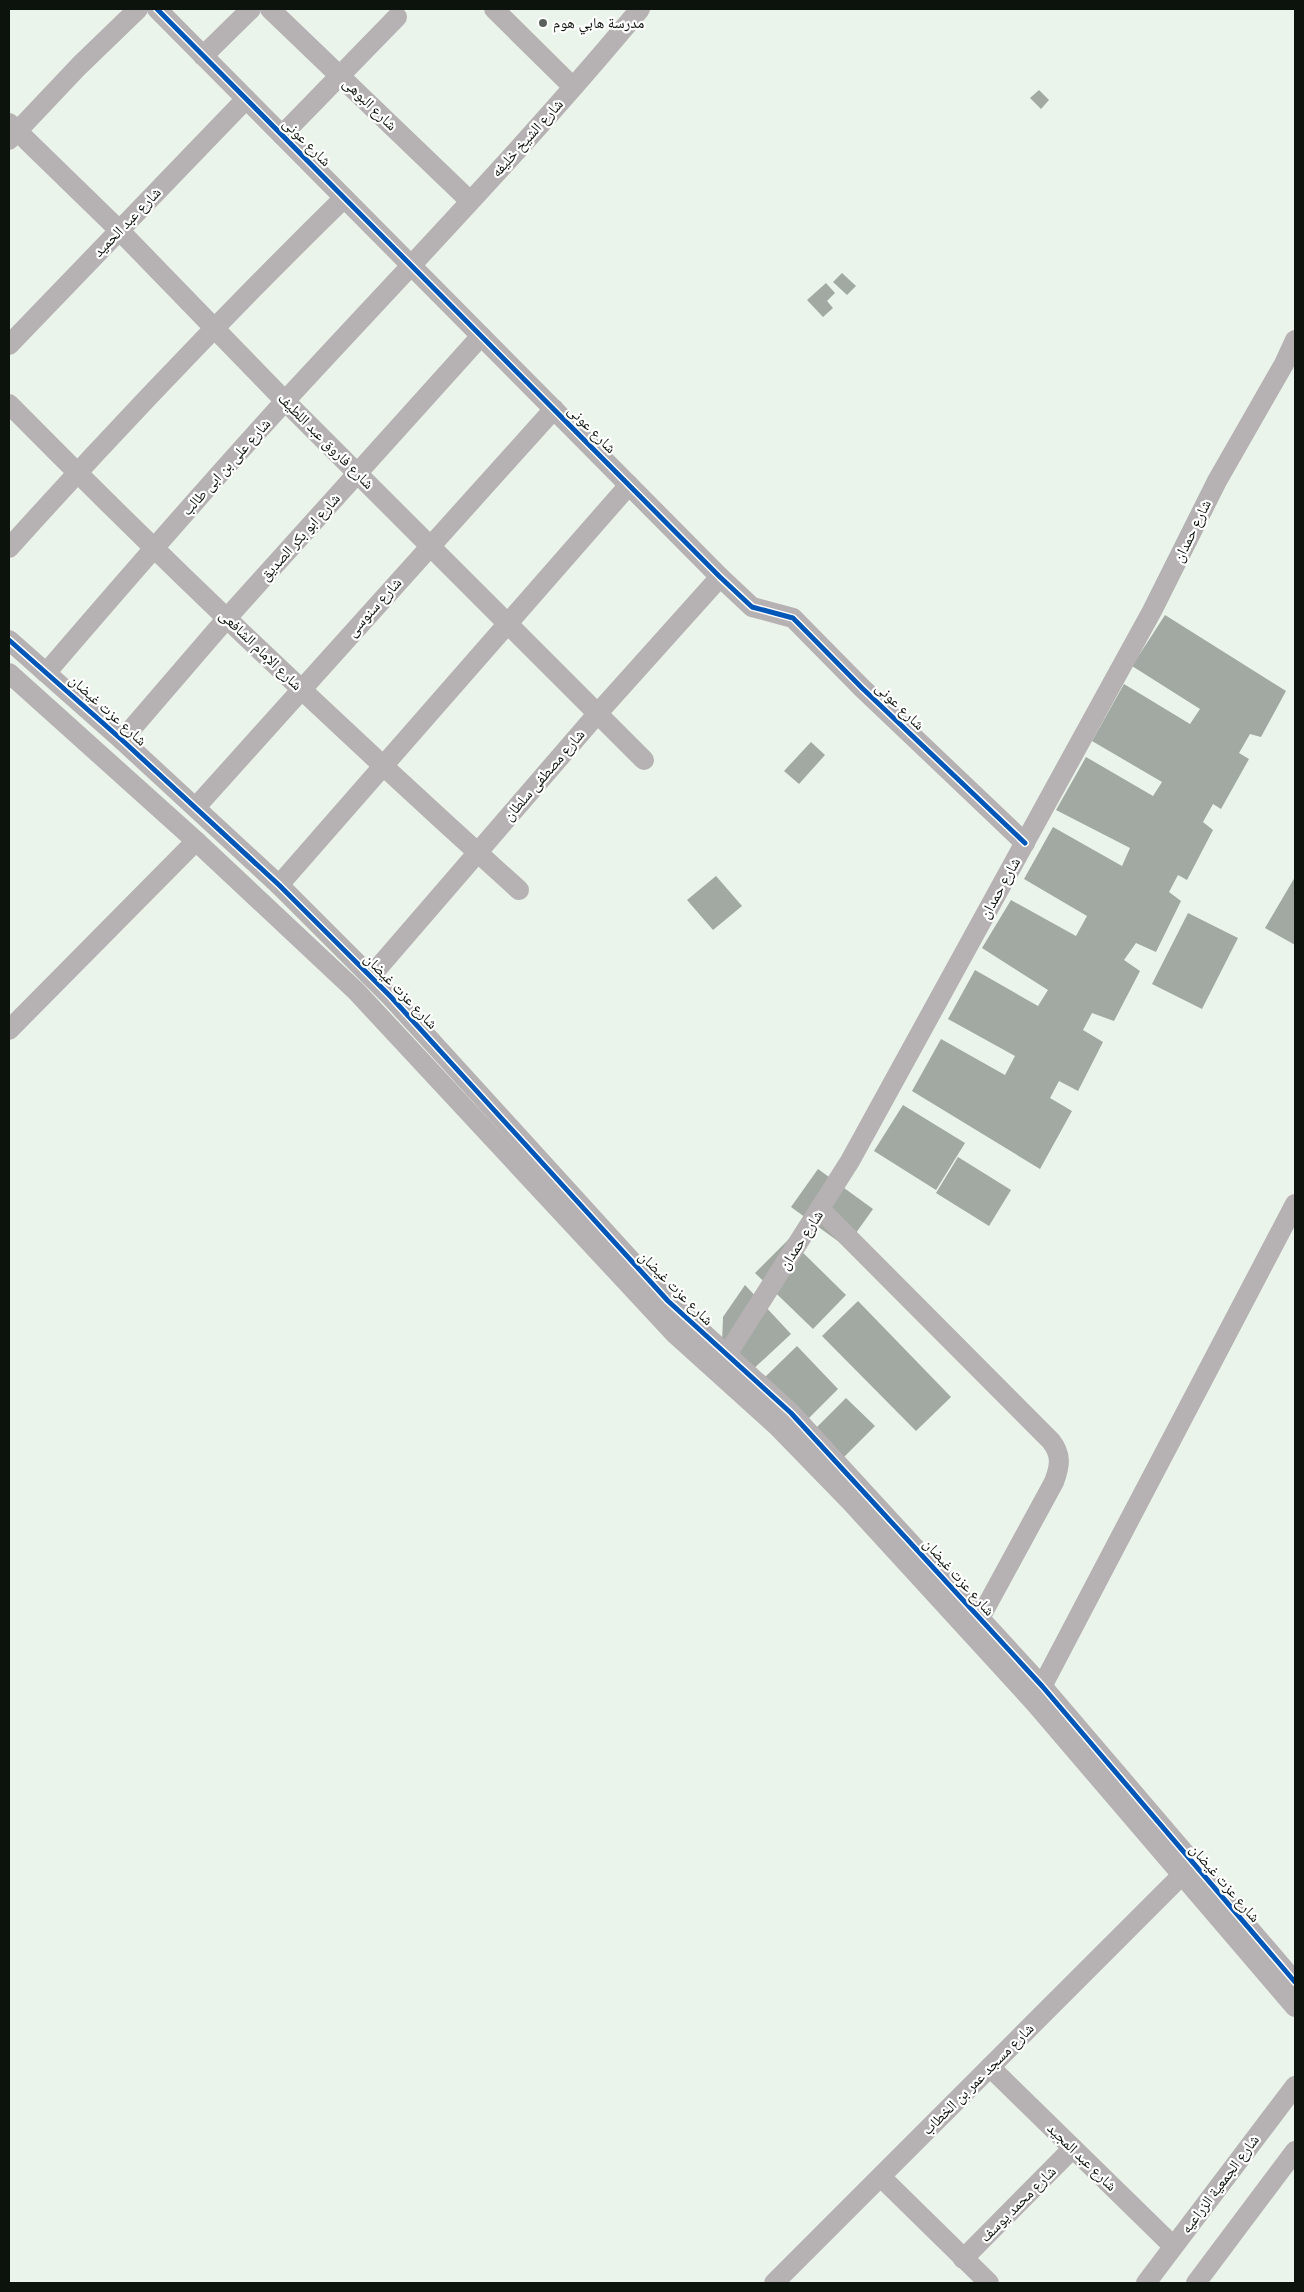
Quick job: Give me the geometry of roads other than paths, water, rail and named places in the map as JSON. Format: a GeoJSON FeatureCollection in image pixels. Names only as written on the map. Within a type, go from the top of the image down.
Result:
{"type":"FeatureCollection","features":[{"type":"Feature","properties":{"kind":"street"},"geometry":{"type":"LineString","coordinates":[[11,131],[138,9]]}},
{"type":"Feature","properties":{"kind":"street","name":"شارع عونى"},"geometry":{"type":"LineString","coordinates":[[157,9],[720,577],[752,607],[786,615],[799,623],[862,688],[1024,843]]}},
{"type":"Feature","properties":{"kind":"street"},"geometry":{"type":"LineString","coordinates":[[203,56],[251,9]]}},
{"type":"Feature","properties":{"kind":"street","name":"شارع البوهى"},"geometry":{"type":"LineString","coordinates":[[270,9],[470,201]]}},
{"type":"Feature","properties":{"kind":"street"},"geometry":{"type":"LineString","coordinates":[[494,9],[573,87]]}},
{"type":"Feature","properties":{"kind":"street","name":"شارع الشيخ خليفه"},"geometry":{"type":"LineString","coordinates":[[411,266],[573,87],[640,9]]}},
{"type":"Feature","properties":{"kind":"street"},"geometry":{"type":"LineString","coordinates":[[282,135],[396,17]]}},
{"type":"Feature","properties":{"kind":"street","name":"شارع عبد الحميد"},"geometry":{"type":"LineString","coordinates":[[9,345],[246,99]]}},
{"type":"Feature","properties":{"kind":"street","name":"شارع فاروق عبد اللطيف"},"geometry":{"type":"LineString","coordinates":[[11,131],[119,230],[285,401],[644,760]]}},
{"type":"Feature","properties":{"kind":"street"},"geometry":{"type":"LineString","coordinates":[[9,548],[77,473],[344,198]]}},
{"type":"Feature","properties":{"kind":"street","name":"شارع على بن ابى طالب"},"geometry":{"type":"LineString","coordinates":[[46,673],[285,401],[411,266]]}},
{"type":"Feature","properties":{"kind":"street","name":"شارع ابو بكر الصديق"},"geometry":{"type":"LineString","coordinates":[[122,740],[227,618],[481,336]]}},
{"type":"Feature","properties":{"kind":"street","name":"شارع حمدان"},"geometry":{"type":"LineString","coordinates":[[716,1372],[850,1161],[1152,611],[1205,503],[1284,364],[1295,340]]}},
{"type":"Feature","properties":{"kind":"street","name":"شارع الإمام الشافعى"},"geometry":{"type":"LineString","coordinates":[[9,404],[77,473],[301,689],[519,890]]}},
{"type":"Feature","properties":{"kind":"street","name":"شارع سنوسى"},"geometry":{"type":"LineString","coordinates":[[196,807],[430,544],[554,409]]}},
{"type":"Feature","properties":{"kind":"street"},"geometry":{"type":"LineString","coordinates":[[278,884],[629,485]]}},
{"type":"Feature","properties":{"kind":"street","name":"شارع مصطفى سلطان"},"geometry":{"type":"LineString","coordinates":[[371,976],[598,713],[720,577]]}},
{"type":"Feature","properties":{"kind":"street","name":"شارع عزت غيضان"},"geometry":{"type":"LineString","coordinates":[[9,640],[196,807],[278,884],[371,976],[474,1086],[668,1301],[791,1413],[980,1618],[1182,1875],[1295,2007]]}},
{"type":"Feature","properties":{"kind":"street","name":"شارع عزت غيضان"},"geometry":{"type":"LineString","coordinates":[[9,674],[196,841],[376,1012],[674,1333],[778,1426],[1038,1694],[1295,1982]]}},
{"type":"Feature","properties":{"kind":"street"},"geometry":{"type":"LineString","coordinates":[[9,1030],[196,841]]}},
{"type":"Feature","properties":{"kind":"street"},"geometry":{"type":"LineString","coordinates":[[1038,1694],[1295,1204]]}},
{"type":"Feature","properties":{"kind":"street"},"geometry":{"type":"LineString","coordinates":[[820,1209],[1051,1441],[1060,1456],[1059,1468],[1054,1482],[980,1618]]}},
{"type":"Feature","properties":{"kind":"street","name":"شارع مسجد عمر بن الخطاب"},"geometry":{"type":"LineString","coordinates":[[774,2283],[1182,1875]]}},
{"type":"Feature","properties":{"kind":"street","name":"شارع عبد المجيد"},"geometry":{"type":"LineString","coordinates":[[990,2067],[1173,2246]]}},
{"type":"Feature","properties":{"kind":"street","name":"شارع الجمعية الزراعيه"},"geometry":{"type":"LineString","coordinates":[[1146,2283],[1295,2086]]}},
{"type":"Feature","properties":{"kind":"street","name":"شارع محمد يوسف"},"geometry":{"type":"LineString","coordinates":[[963,2259],[1073,2148]]}},
{"type":"Feature","properties":{"kind":"street"},"geometry":{"type":"LineString","coordinates":[[1196,2283],[1295,2151]]}},
{"type":"Feature","properties":{"kind":"street"},"geometry":{"type":"LineString","coordinates":[[881,2177],[989,2283]]}},
{"type":"Feature","properties":{"kind":"place","name":"مدرسة هابي هوم"},"geometry":{"type":"Point","coordinates":[543,23]}}]}
